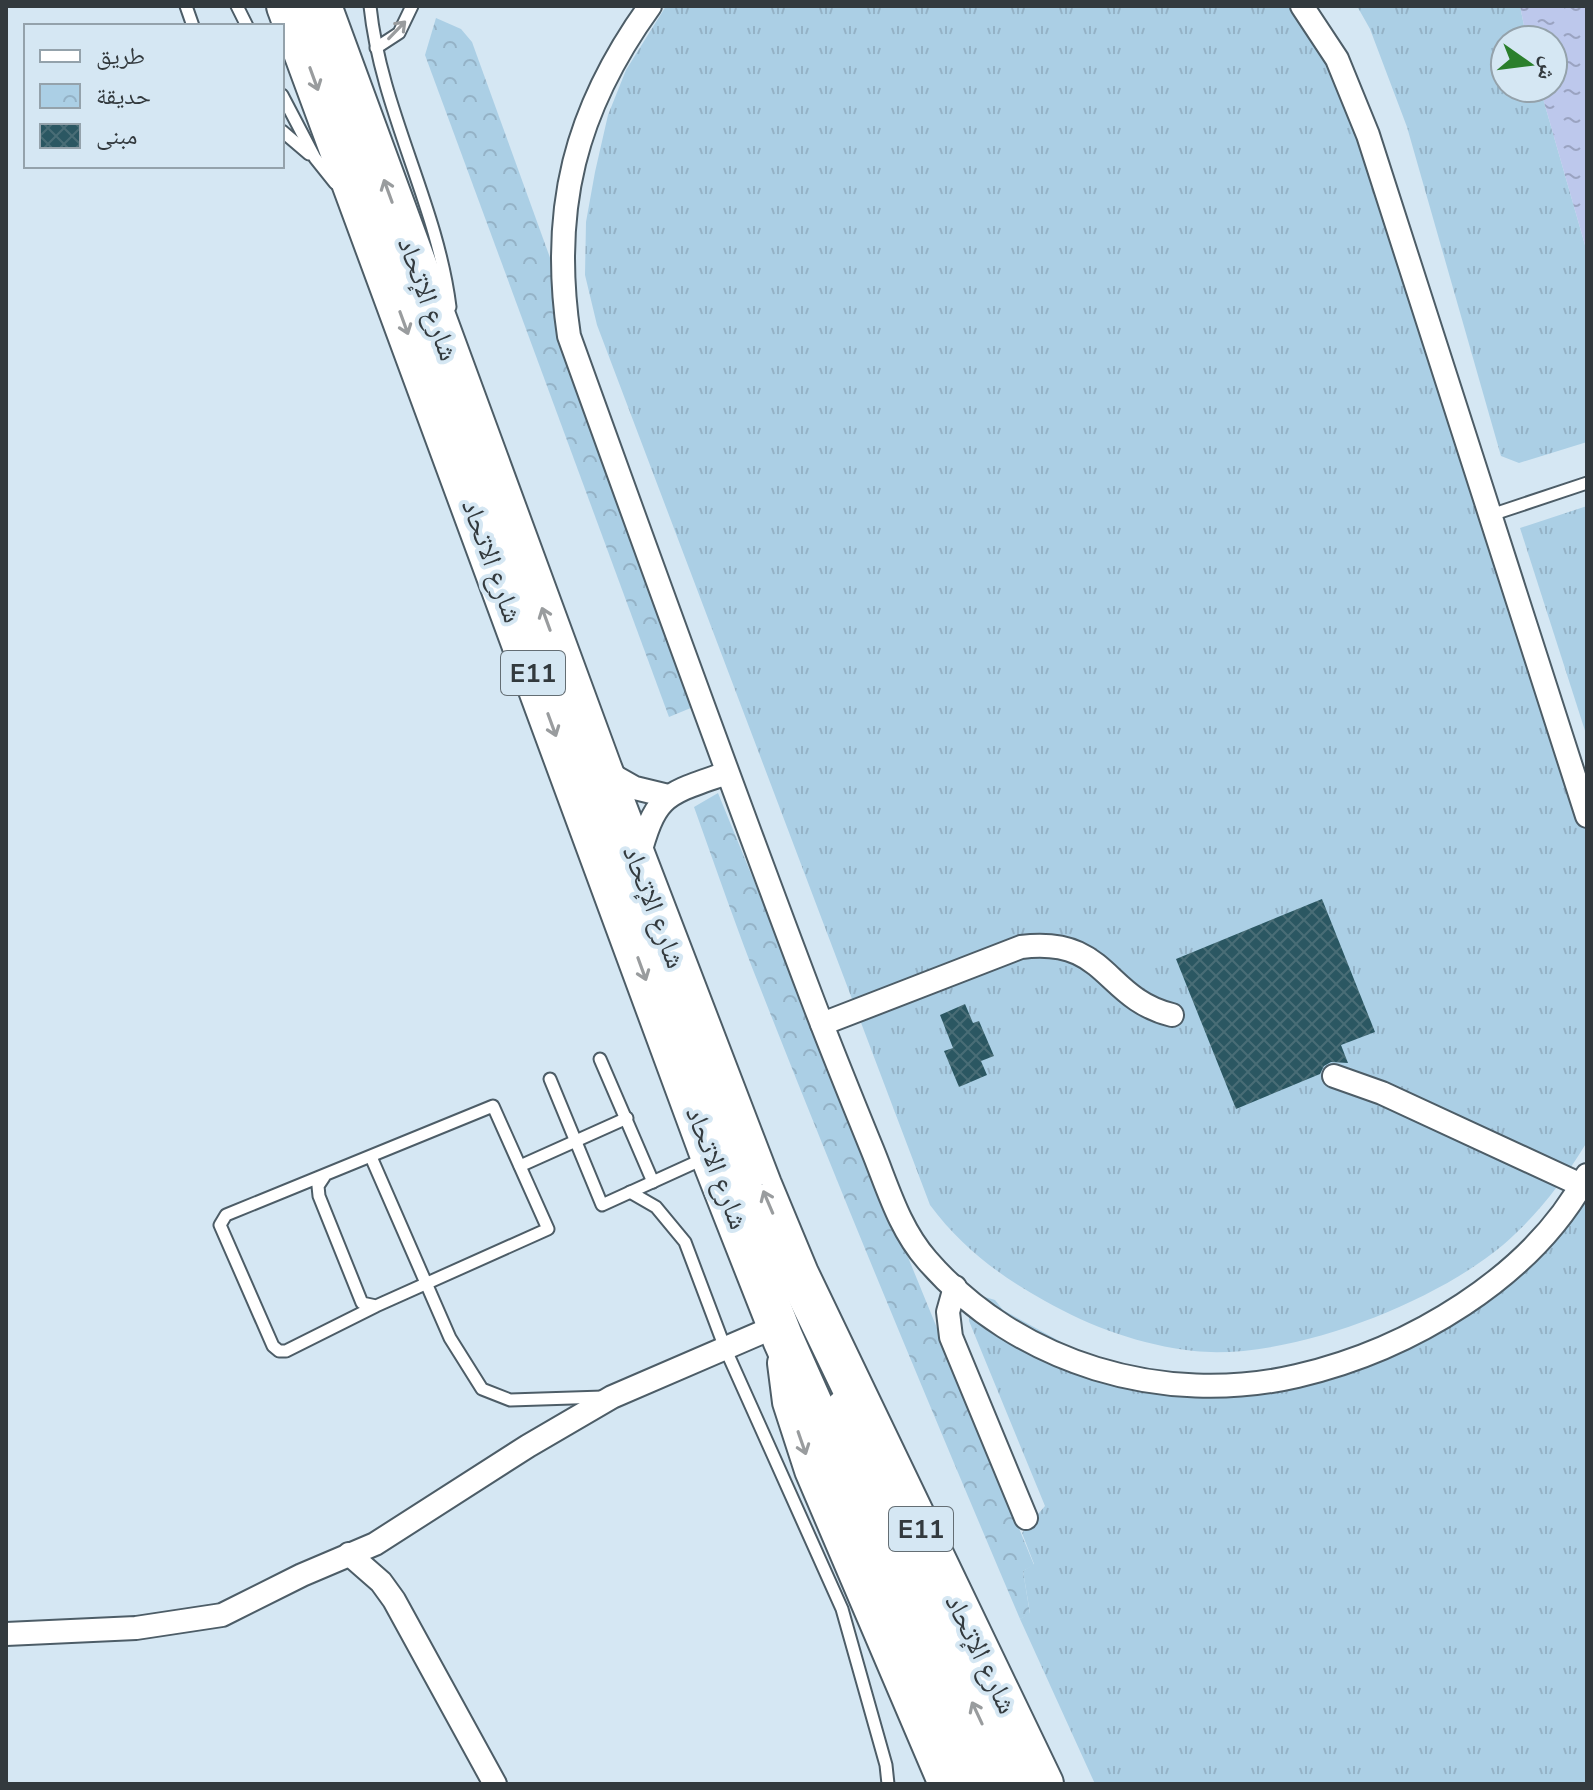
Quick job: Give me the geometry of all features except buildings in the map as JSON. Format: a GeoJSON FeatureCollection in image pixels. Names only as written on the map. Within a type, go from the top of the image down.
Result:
{"type":"FeatureCollection","features":[{"type":"Feature","properties":{"kind":"highway","name":"شارع الاتحاد"},"geometry":{"type":"LineString","coordinates":[[287,6],[711,1156],[781,1332]]}},
{"type":"Feature","properties":{"kind":"highway","name":"شارع الإتحاد"},"geometry":{"type":"LineString","coordinates":[[321,6],[637,865],[798,1274],[1043,1784]]}},
{"type":"Feature","properties":{"kind":"highway","name":"شارع الإتحاد"},"geometry":{"type":"LineString","coordinates":[[781,1332],[954,1783]]}},
{"type":"Feature","properties":{"kind":"main road"},"geometry":{"type":"LineString","coordinates":[[798,1274],[835,1389],[935,1625],[1010,1784]]}},
{"type":"Feature","properties":{"kind":"street"},"geometry":{"type":"LineString","coordinates":[[650,6],[611,67],[589,112],[573,162],[561,239],[563,295],[569,336],[727,773],[904,1229],[927,1260],[955,1287],[1025,1338],[1064,1358],[1104,1372],[1145,1382],[1185,1386],[1268,1383],[1341,1363],[1427,1325],[1473,1298],[1529,1253],[1565,1211],[1584,1180],[1382,1093],[1334,1076]]}},
{"type":"Feature","properties":{"kind":"street"},"geometry":{"type":"LineString","coordinates":[[1302,6],[1337,59],[1357,106],[1587,816]]}},
{"type":"Feature","properties":{"kind":"street"},"geometry":{"type":"LineString","coordinates":[[601,768],[635,788],[668,796]]}},
{"type":"Feature","properties":{"kind":"street"},"geometry":{"type":"LineString","coordinates":[[637,865],[649,823],[668,796],[727,773]]}},
{"type":"Feature","properties":{"kind":"street"},"geometry":{"type":"LineString","coordinates":[[822,1024],[1021,947],[1044,944],[1073,949],[1098,963],[1138,1002],[1152,1010],[1172,1015]]}},
{"type":"Feature","properties":{"kind":"street"},"geometry":{"type":"LineString","coordinates":[[955,1287],[948,1312],[951,1337],[1026,1518]]}},
{"type":"Feature","properties":{"kind":"street"},"geometry":{"type":"LineString","coordinates":[[6,1634],[136,1628],[222,1615],[375,1544],[528,1446],[612,1397],[725,1348],[781,1332]]}},
{"type":"Feature","properties":{"kind":"street"},"geometry":{"type":"LineString","coordinates":[[349,1554],[381,1582],[394,1600],[495,1784]]}},
{"type":"Feature","properties":{"kind":"lane"},"geometry":{"type":"LineString","coordinates":[[237,6],[246,24]]}},
{"type":"Feature","properties":{"kind":"lane"},"geometry":{"type":"LineString","coordinates":[[370,6],[385,90],[439,249],[450,305],[450,360]]}},
{"type":"Feature","properties":{"kind":"lane"},"geometry":{"type":"LineString","coordinates":[[376,48],[399,33],[412,6]]}},
{"type":"Feature","properties":{"kind":"lane"},"geometry":{"type":"LineString","coordinates":[[284,99],[315,158],[368,224]]}},
{"type":"Feature","properties":{"kind":"lane"},"geometry":{"type":"LineString","coordinates":[[284,133],[315,158]]}},
{"type":"Feature","properties":{"kind":"lane"},"geometry":{"type":"LineString","coordinates":[[1491,515],[1587,483]]}},
{"type":"Feature","properties":{"kind":"lane"},"geometry":{"type":"LineString","coordinates":[[600,1059],[653,1182]]}},
{"type":"Feature","properties":{"kind":"lane"},"geometry":{"type":"LineString","coordinates":[[550,1079],[602,1205],[711,1156]]}},
{"type":"Feature","properties":{"kind":"lane"},"geometry":{"type":"LineString","coordinates":[[493,1106],[548,1229],[376,1306],[286,1351],[279,1351],[273,1346],[220,1225],[226,1215],[371,1157],[493,1106]]}},
{"type":"Feature","properties":{"kind":"lane"},"geometry":{"type":"LineString","coordinates":[[520,1166],[627,1118]]}},
{"type":"Feature","properties":{"kind":"lane"},"geometry":{"type":"LineString","coordinates":[[371,1157],[450,1338],[482,1389],[519,1401],[612,1397]]}},
{"type":"Feature","properties":{"kind":"lane"},"geometry":{"type":"LineString","coordinates":[[324,1177],[318,1186],[319,1196],[362,1303],[376,1306]]}},
{"type":"Feature","properties":{"kind":"lane"},"geometry":{"type":"LineString","coordinates":[[630,1192],[656,1207],[685,1242],[725,1348],[842,1609],[886,1765],[888,1784]]}},
{"type":"Feature","properties":{"kind":"green space"},"geometry":{"type":"Polygon","coordinates":[[[666,6],[1308,6],[1327,36],[1482,497],[1587,827],[1587,1142],[1538,1210],[1503,1245],[1473,1267],[1399,1307],[1314,1337],[1231,1352],[1194,1351],[1117,1334],[1045,1301],[982,1259],[930,1205],[597,325],[585,275],[586,222],[608,115],[626,70],[666,6]]]}},
{"type":"Feature","properties":{"kind":"green space"},"geometry":{"type":"Polygon","coordinates":[[[1357,6],[1520,6],[1524,24],[1489,24],[1489,104],[1545,104],[1587,252],[1587,442],[1519,463],[1501,456],[1407,127],[1370,29],[1357,6]]]}},
{"type":"Feature","properties":{"kind":"green space"},"geometry":{"type":"Polygon","coordinates":[[[436,18],[461,29],[472,42],[710,700],[669,717],[425,55],[436,18]]]}},
{"type":"Feature","properties":{"kind":"green space"},"geometry":{"type":"Polygon","coordinates":[[[1587,506],[1587,737],[1520,528],[1587,506]]]}},
{"type":"Feature","properties":{"kind":"green space"},"geometry":{"type":"Polygon","coordinates":[[[718,793],[1034,1565],[1023,1571],[1030,1614],[1020,1619],[856,1227],[735,922],[694,807],[718,793]]]}},
{"type":"Feature","properties":{"kind":"green space"},"geometry":{"type":"Polygon","coordinates":[[[1587,1193],[1587,1784],[1095,1784],[1020,1619],[1030,1613],[1023,1571],[1034,1564],[1022,1533],[1045,1506],[969,1321],[969,1305],[978,1295],[995,1300],[1003,1310],[1074,1349],[1191,1379],[1277,1374],[1438,1318],[1587,1193]]]}},
{"type":"Feature","properties":{"kind":"water"},"geometry":{"type":"Polygon","coordinates":[[[1520,6],[1587,6],[1587,252],[1545,104],[1569,104],[1569,24],[1524,24],[1520,6]]]}}]}
